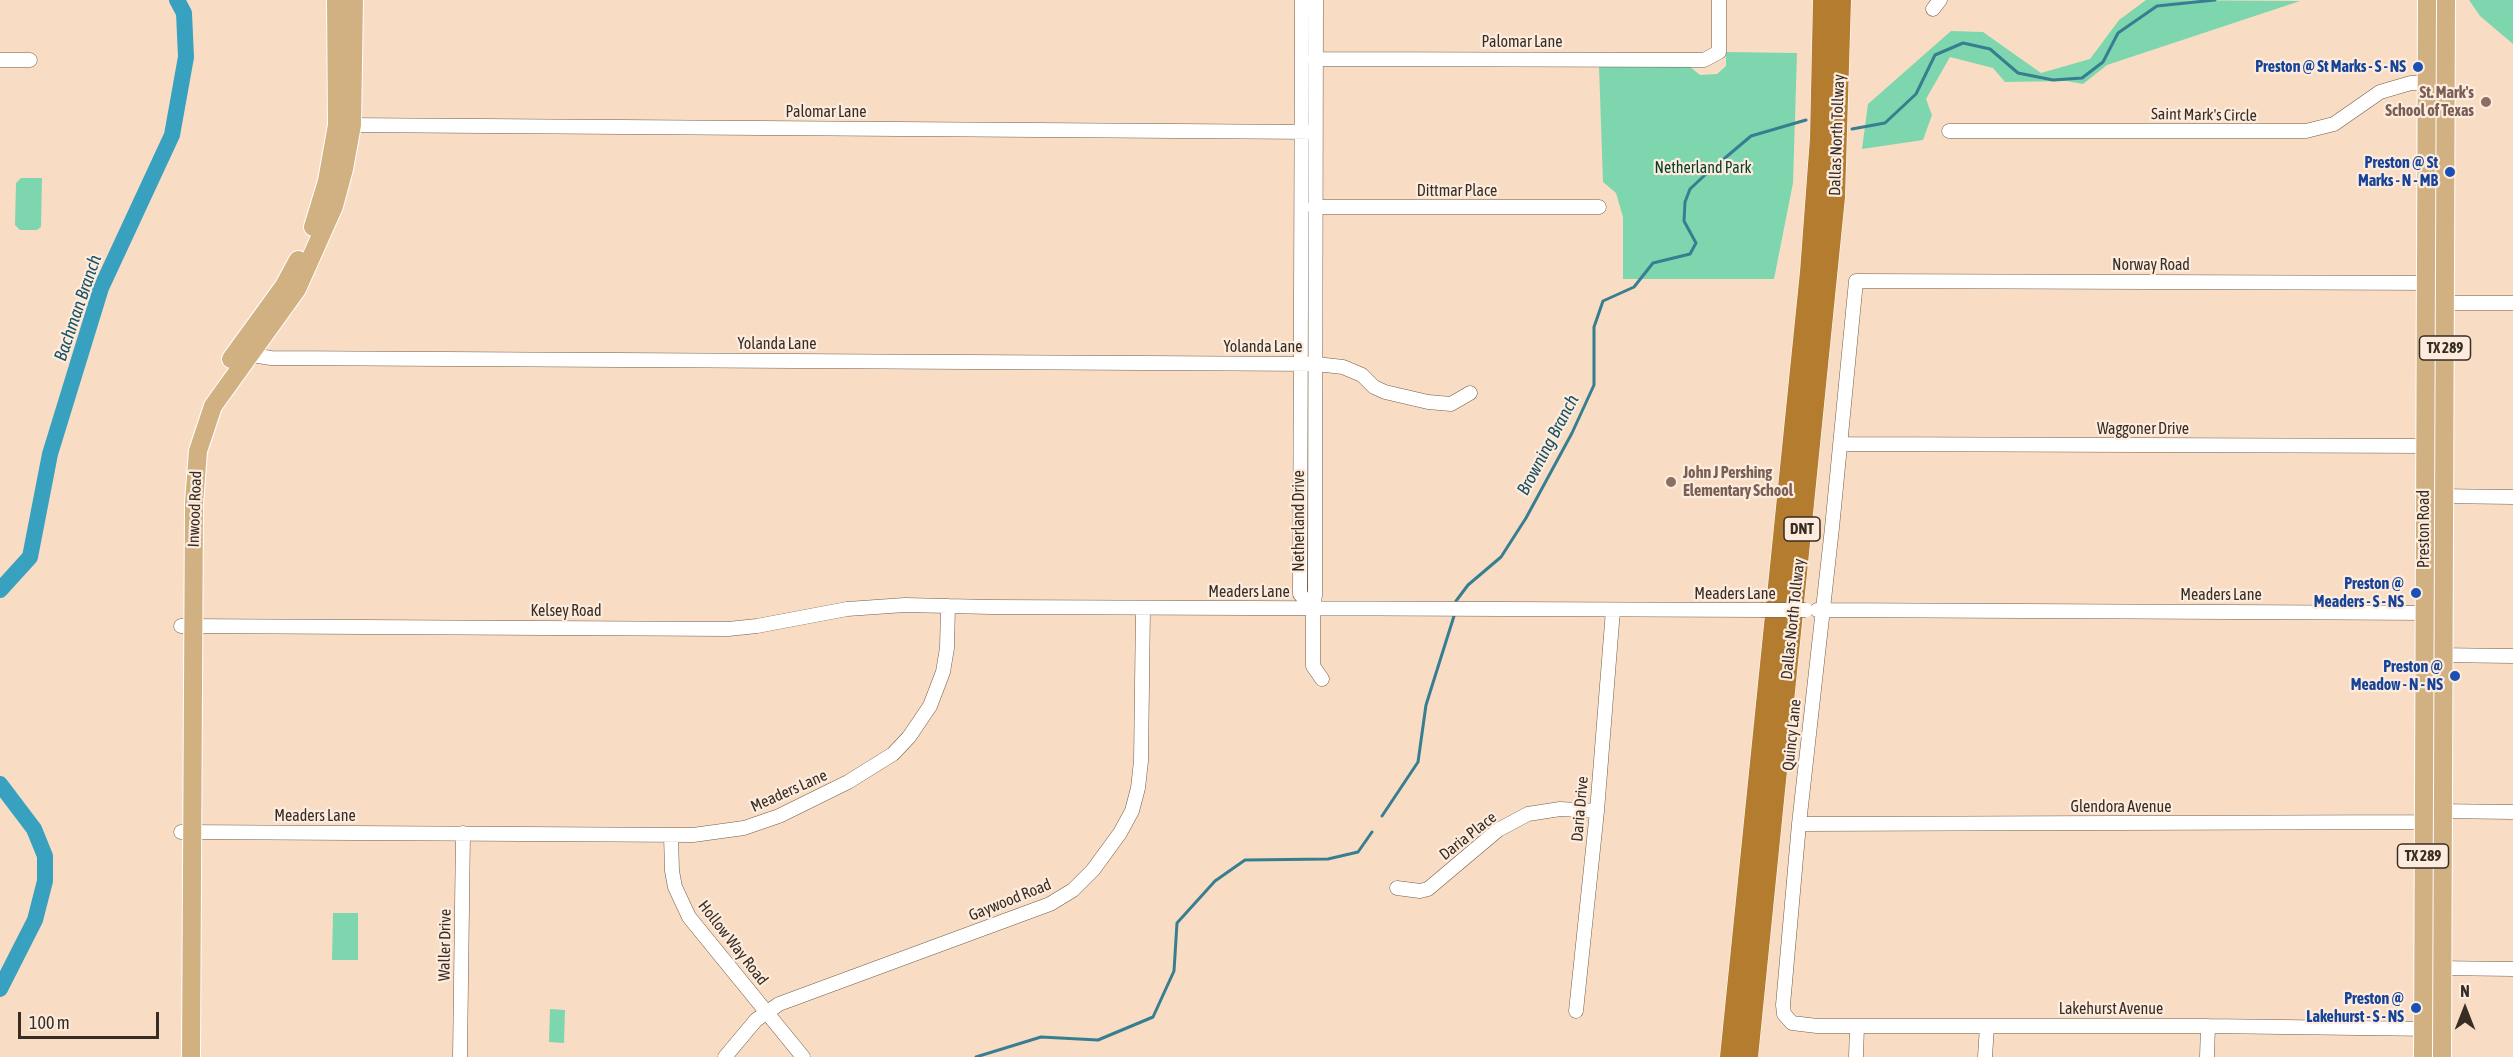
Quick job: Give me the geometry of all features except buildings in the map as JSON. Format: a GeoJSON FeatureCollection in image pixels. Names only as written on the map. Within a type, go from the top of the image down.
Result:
{"type":"FeatureCollection","features":[{"type":"Feature","properties":{"kind":"highway","name":"Dallas North Tollway"},"geometry":{"type":"LineString","coordinates":[[1730,1057],[1810,272],[1820,138],[1823,0]]}},
{"type":"Feature","properties":{"kind":"highway","name":"Dallas North Tollway"},"geometry":{"type":"LineString","coordinates":[[1748,1057],[1835,197],[1841,0]]}},
{"type":"Feature","properties":{"kind":"main road","name":"Inwood Road"},"geometry":{"type":"LineString","coordinates":[[179,1057],[185,968],[189,474],[213,406],[245,350],[297,289],[311,245],[334,206],[344,169],[344,125],[336,0]]}},
{"type":"Feature","properties":{"kind":"main road","name":"Inwood Road"},"geometry":{"type":"LineString","coordinates":[[344,125],[354,0]]}},
{"type":"Feature","properties":{"kind":"main road","name":"Preston Road"},"geometry":{"type":"LineString","coordinates":[[2422,1057],[2427,0]]}},
{"type":"Feature","properties":{"kind":"main road","name":"Preston Road"},"geometry":{"type":"LineString","coordinates":[[2442,1057],[2446,0]]}},
{"type":"Feature","properties":{"kind":"main road","name":"Inwood Road"},"geometry":{"type":"LineString","coordinates":[[185,968],[191,1057]]}},
{"type":"Feature","properties":{"kind":"street","name":"Netherland Drive"},"geometry":{"type":"LineString","coordinates":[[1302,0],[1309,19],[1316,58],[1308,132],[1314,207],[1316,364],[1315,595],[1313,609]]}},
{"type":"Feature","properties":{"kind":"street","name":"Netherland Drive"},"geometry":{"type":"LineString","coordinates":[[1313,609],[1300,594],[1301,364],[1309,19],[1316,0]]}},
{"type":"Feature","properties":{"kind":"street","name":"Palomar Lane"},"geometry":{"type":"LineString","coordinates":[[1316,58],[1704,60],[1719,52],[1719,0]]}},
{"type":"Feature","properties":{"kind":"street"},"geometry":{"type":"LineString","coordinates":[[0,60],[30,60]]}},
{"type":"Feature","properties":{"kind":"street","name":"Saint Mark's Circle"},"geometry":{"type":"LineString","coordinates":[[1948,131],[2306,131],[2334,124],[2380,92],[2411,83],[2446,84]]}},
{"type":"Feature","properties":{"kind":"street","name":"Palomar Lane"},"geometry":{"type":"LineString","coordinates":[[344,125],[1308,132]]}},
{"type":"Feature","properties":{"kind":"street","name":"Dittmar Place"},"geometry":{"type":"LineString","coordinates":[[1314,207],[1599,207]]}},
{"type":"Feature","properties":{"kind":"street","name":"Norway Road"},"geometry":{"type":"LineString","coordinates":[[1856,280],[2445,283]]}},
{"type":"Feature","properties":{"kind":"street","name":"Quincy Lane"},"geometry":{"type":"LineString","coordinates":[[1784,1014],[1799,824],[1856,280]]}},
{"type":"Feature","properties":{"kind":"street"},"geometry":{"type":"LineString","coordinates":[[2425,303],[2513,303]]}},
{"type":"Feature","properties":{"kind":"street","name":"Yolanda Lane"},"geometry":{"type":"LineString","coordinates":[[245,350],[258,356],[283,358],[1316,364],[1343,367],[1362,375],[1374,387],[1385,392],[1428,402],[1451,404],[1470,393]]}},
{"type":"Feature","properties":{"kind":"street","name":"Waggoner Drive"},"geometry":{"type":"LineString","coordinates":[[1840,444],[2445,446]]}},
{"type":"Feature","properties":{"kind":"street"},"geometry":{"type":"LineString","coordinates":[[2424,496],[2513,496]]}},
{"type":"Feature","properties":{"kind":"street","name":"Kelsey Road"},"geometry":{"type":"LineString","coordinates":[[187,626],[728,628],[757,626],[847,609],[905,605],[948,606]]}},
{"type":"Feature","properties":{"kind":"street","name":"Meaders Lane"},"geometry":{"type":"LineString","coordinates":[[187,832],[671,835],[721,833],[762,823],[848,782],[892,754],[919,723],[938,688],[946,657],[948,606],[2444,613]]}},
{"type":"Feature","properties":{"kind":"street","name":"Gaywood Road"},"geometry":{"type":"LineString","coordinates":[[724,1057],[766,1012],[779,1004],[1050,904],[1073,890],[1093,870],[1120,833],[1132,811],[1138,788],[1141,761],[1143,608]]}},
{"type":"Feature","properties":{"kind":"street"},"geometry":{"type":"LineString","coordinates":[[1313,609],[1313,666],[1322,679]]}},
{"type":"Feature","properties":{"kind":"street","name":"Daria Drive"},"geometry":{"type":"LineString","coordinates":[[1576,1011],[1597,811],[1613,610]]}},
{"type":"Feature","properties":{"kind":"street"},"geometry":{"type":"LineString","coordinates":[[2424,655],[2513,656]]}},
{"type":"Feature","properties":{"kind":"street","name":"Daria Place"},"geometry":{"type":"LineString","coordinates":[[1397,888],[1420,891],[1428,889],[1497,830],[1528,814],[1560,809],[1597,811]]}},
{"type":"Feature","properties":{"kind":"street","name":"Glendora Avenue"},"geometry":{"type":"LineString","coordinates":[[1799,824],[2444,817],[2513,812]]}},
{"type":"Feature","properties":{"kind":"street","name":"Waller Drive"},"geometry":{"type":"LineString","coordinates":[[460,1057],[463,833]]}},
{"type":"Feature","properties":{"kind":"street","name":"Hollow Way Road"},"geometry":{"type":"LineString","coordinates":[[671,835],[672,871],[682,905],[697,929],[803,1057]]}},
{"type":"Feature","properties":{"kind":"street"},"geometry":{"type":"LineString","coordinates":[[2423,968],[2513,969]]}},
{"type":"Feature","properties":{"kind":"street","name":"Lakehurst Avenue"},"geometry":{"type":"LineString","coordinates":[[1784,1014],[1792,1023],[1857,1026],[2442,1029]]}},
{"type":"Feature","properties":{"kind":"street"},"geometry":{"type":"LineString","coordinates":[[1856,1057],[1857,1026]]}},
{"type":"Feature","properties":{"kind":"street"},"geometry":{"type":"LineString","coordinates":[[1985,1057],[1987,1026]]}},
{"type":"Feature","properties":{"kind":"street"},"geometry":{"type":"LineString","coordinates":[[2207,1057],[2208,1026]]}},
{"type":"Feature","properties":{"kind":"green space"},"geometry":{"type":"Polygon","coordinates":[[[2146,0],[2300,1],[2107,65],[2083,84],[2067,81],[2005,82],[1993,68],[1950,57],[1926,99],[1932,115],[1923,140],[1862,149],[1868,104],[1951,31],[1983,32],[2041,73],[2090,59],[2119,20],[2146,0]]]}},
{"type":"Feature","properties":{"kind":"green space"},"geometry":{"type":"Polygon","coordinates":[[[2469,0],[2513,0],[2513,44],[2480,16],[2469,0]]]}},
{"type":"Feature","properties":{"kind":"green space","name":"Netherland Park"},"geometry":{"type":"Polygon","coordinates":[[[1726,52],[1797,53],[1793,183],[1774,279],[1623,279],[1623,217],[1616,193],[1603,182],[1599,66],[1688,65],[1700,75],[1717,74],[1726,66],[1726,52]]]}},
{"type":"Feature","properties":{"kind":"green space"},"geometry":{"type":"Polygon","coordinates":[[[21,178],[42,178],[41,227],[37,230],[20,230],[15,225],[16,183],[21,178]]]}},
{"type":"Feature","properties":{"kind":"green space"},"geometry":{"type":"Polygon","coordinates":[[[333,913],[358,913],[358,960],[332,960],[333,913]]]}},
{"type":"Feature","properties":{"kind":"green space"},"geometry":{"type":"Polygon","coordinates":[[[550,1009],[565,1010],[564,1043],[549,1042],[550,1009]]]}},
{"type":"Feature","properties":{"kind":"waterway","name":"Bachman Branch"},"geometry":{"type":"LineString","coordinates":[[0,590],[30,557],[50,454],[101,288],[172,135],[186,57],[184,13],[177,0]]}},
{"type":"Feature","properties":{"kind":"waterway","name":"Browning Branch"},"geometry":{"type":"LineString","coordinates":[[1852,129],[1885,123],[1916,94],[1935,55],[1963,43],[1990,49],[2018,73],[2053,80],[2082,78],[2103,62],[2118,33],[2157,6],[2215,0]]}},
{"type":"Feature","properties":{"kind":"waterway","name":"Browning Branch"},"geometry":{"type":"LineString","coordinates":[[1456,601],[1468,585],[1501,557],[1526,518],[1572,433],[1594,385],[1594,327],[1603,301],[1634,287],[1653,263],[1690,254],[1696,243],[1684,221],[1685,202],[1690,189],[1706,174],[1751,136],[1806,120]]}},
{"type":"Feature","properties":{"kind":"waterway","name":"Browning Branch"},"geometry":{"type":"LineString","coordinates":[[1382,816],[1418,762],[1426,705],[1454,616]]}},
{"type":"Feature","properties":{"kind":"waterway","name":"Bachman Branch"},"geometry":{"type":"LineString","coordinates":[[0,784],[34,829],[45,856],[45,881],[35,920],[0,989]]}},
{"type":"Feature","properties":{"kind":"waterway","name":"Browning Branch"},"geometry":{"type":"LineString","coordinates":[[976,1057],[1041,1037],[1098,1040],[1153,1017],[1174,971],[1177,923],[1215,881],[1245,860],[1328,859],[1358,852],[1372,832]]}},
{"type":"Feature","properties":{"kind":"place","name":"Preston @ St Marks - S - NS"},"geometry":{"type":"Point","coordinates":[2418,67]}},
{"type":"Feature","properties":{"kind":"place","name":"St. Mark's School of Texas"},"geometry":{"type":"Point","coordinates":[2486,102]}},
{"type":"Feature","properties":{"kind":"place","name":"Preston @ St Marks - N - MB"},"geometry":{"type":"Point","coordinates":[2450,172]}},
{"type":"Feature","properties":{"kind":"place","name":"John J Pershing Elementary School"},"geometry":{"type":"Point","coordinates":[1671,482]}},
{"type":"Feature","properties":{"kind":"place","name":"Preston @ Meaders - S - NS"},"geometry":{"type":"Point","coordinates":[2416,593]}},
{"type":"Feature","properties":{"kind":"place","name":"Preston @ Meadow - N - NS"},"geometry":{"type":"Point","coordinates":[2455,676]}},
{"type":"Feature","properties":{"kind":"place","name":"Preston @ Lakehurst - S - NS"},"geometry":{"type":"Point","coordinates":[2416,1008]}}]}
